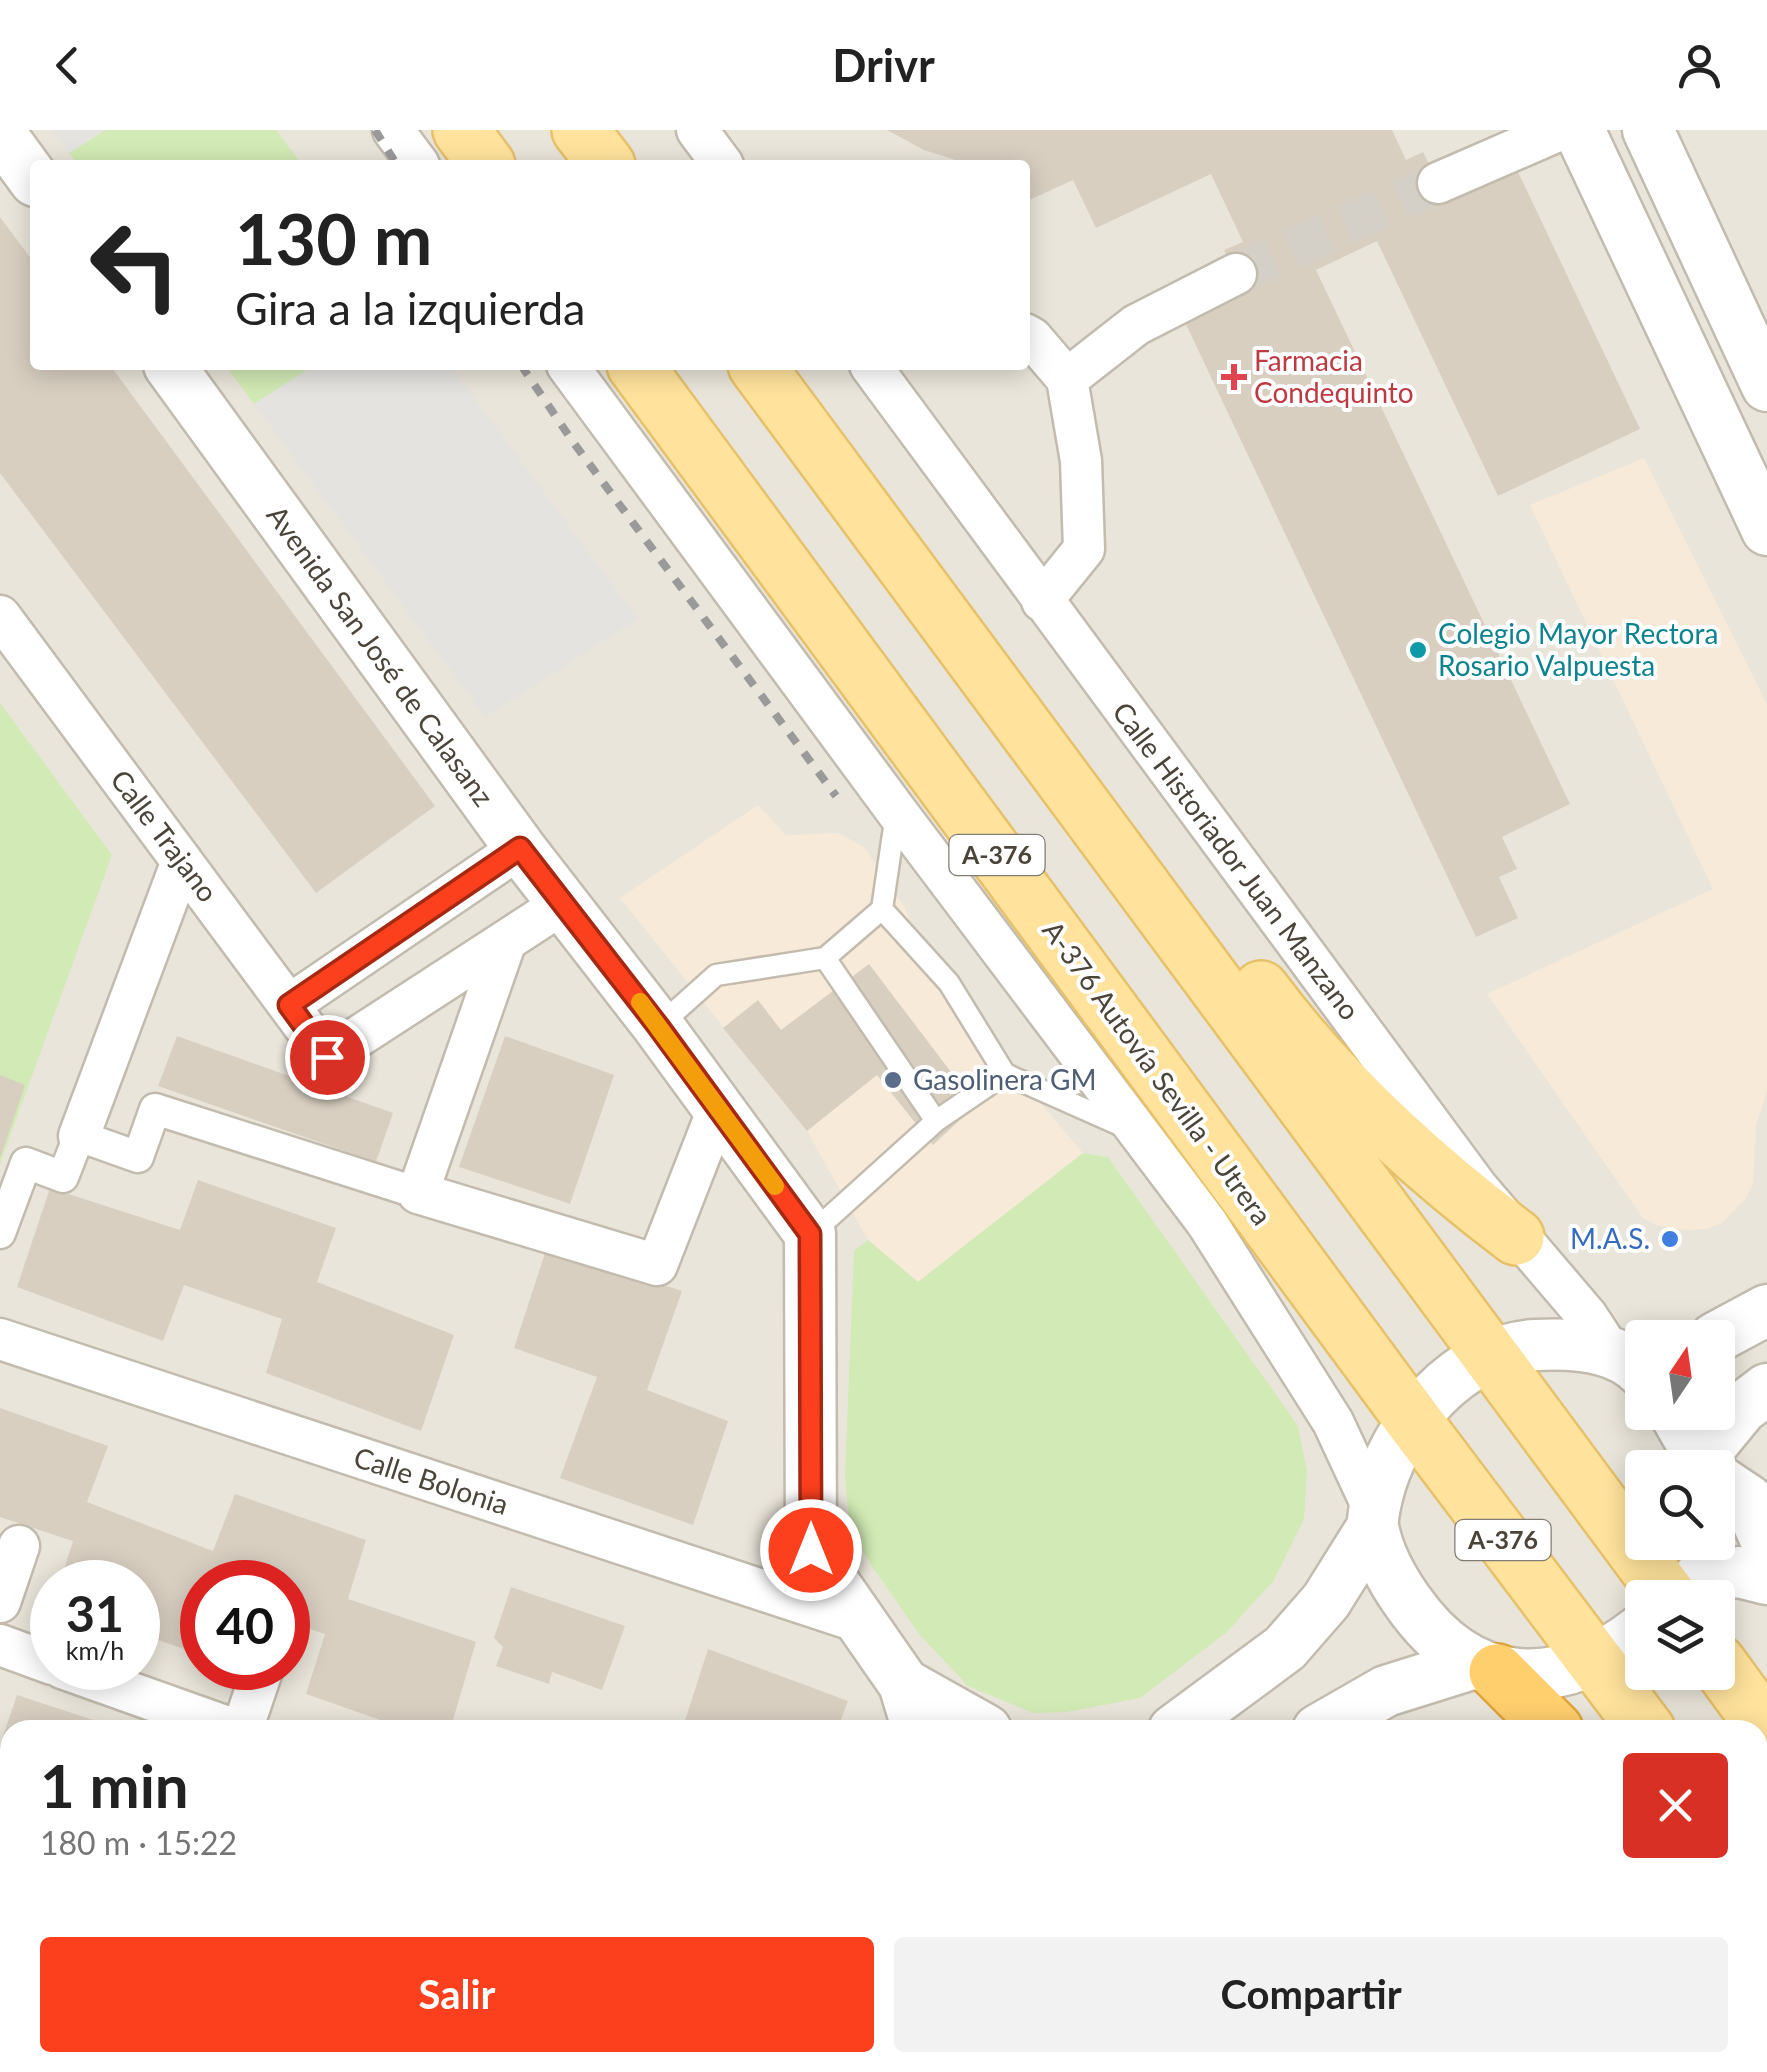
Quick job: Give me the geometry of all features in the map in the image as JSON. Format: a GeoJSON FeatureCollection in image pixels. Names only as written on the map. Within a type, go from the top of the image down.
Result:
{"type":"FeatureCollection","features":[{"type":"Feature","properties":{"kind":"highway"},"geometry":{"type":"LineString","coordinates":[[1485,1668],[1544,1720]]}},
{"type":"Feature","properties":{"kind":"main road"},"geometry":{"type":"LineString","coordinates":[[461,130],[483,160]]}},
{"type":"Feature","properties":{"kind":"main road"},"geometry":{"type":"LineString","coordinates":[[580,130],[602,160]]}},
{"type":"Feature","properties":{"kind":"main road","name":"A-376 Autovía Sevilla - Utrera"},"geometry":{"type":"LineString","coordinates":[[639,370],[1413,1420],[1639,1720]]}},
{"type":"Feature","properties":{"kind":"main road"},"geometry":{"type":"LineString","coordinates":[[760,370],[1490,1356],[1689,1579]]}},
{"type":"Feature","properties":{"kind":"main road"},"geometry":{"type":"LineString","coordinates":[[945,617],[1020,686],[1090,762],[1270,1001],[1332,1073],[1410,1151],[1516,1236]]}},
{"type":"Feature","properties":{"kind":"main road"},"geometry":{"type":"LineString","coordinates":[[1735,1686],[1760,1720]]}},
{"type":"Feature","properties":{"kind":"street"},"geometry":{"type":"LineString","coordinates":[[393,130],[415,160]]}},
{"type":"Feature","properties":{"kind":"street"},"geometry":{"type":"LineString","coordinates":[[697,130],[719,160]]}},
{"type":"Feature","properties":{"kind":"street"},"geometry":{"type":"LineString","coordinates":[[1438,183],[1560,130]]}},
{"type":"Feature","properties":{"kind":"street"},"geometry":{"type":"LineString","coordinates":[[1579,130],[1767,530]]}},
{"type":"Feature","properties":{"kind":"street"},"geometry":{"type":"LineString","coordinates":[[1648,130],[1767,386]]}},
{"type":"Feature","properties":{"kind":"street"},"geometry":{"type":"LineString","coordinates":[[0,133],[30,174]]}},
{"type":"Feature","properties":{"kind":"street"},"geometry":{"type":"LineString","coordinates":[[1067,379],[1136,324],[1236,274]]}},
{"type":"Feature","properties":{"kind":"street"},"geometry":{"type":"LineString","coordinates":[[1030,337],[1067,379],[1081,461],[1084,549],[1042,600]]}},
{"type":"Feature","properties":{"kind":"street","name":"Avenida San José de Calasanz"},"geometry":{"type":"LineString","coordinates":[[173,370],[520,848],[658,1026],[810,1234]]}},
{"type":"Feature","properties":{"kind":"street"},"geometry":{"type":"LineString","coordinates":[[571,370],[897,812],[1208,1223],[1333,1422],[1373,1518],[1393,1582],[1427,1630],[1485,1668]]}},
{"type":"Feature","properties":{"kind":"street","name":"Calle Historiador Juan Manzano"},"geometry":{"type":"LineString","coordinates":[[874,370],[1516,1236],[1625,1355]]}},
{"type":"Feature","properties":{"kind":"street","name":"Calle Trajano"},"geometry":{"type":"LineString","coordinates":[[0,616],[327,1057],[506,940]]}},
{"type":"Feature","properties":{"kind":"street"},"geometry":{"type":"LineString","coordinates":[[289,1005],[520,848]]}},
{"type":"Feature","properties":{"kind":"street"},"geometry":{"type":"LineString","coordinates":[[0,1233],[26,1163],[63,1177],[182,862]]}},
{"type":"Feature","properties":{"kind":"street"},"geometry":{"type":"LineString","coordinates":[[418,1193],[506,940],[564,903]]}},
{"type":"Feature","properties":{"kind":"street"},"geometry":{"type":"LineString","coordinates":[[79,1136],[138,1157],[156,1109],[657,1265],[718,1109]]}},
{"type":"Feature","properties":{"kind":"street"},"geometry":{"type":"LineString","coordinates":[[810,1234],[811,1550],[862,1624],[911,1707],[953,1720]]}},
{"type":"Feature","properties":{"kind":"street"},"geometry":{"type":"LineString","coordinates":[[1735,1327],[1767,1310]]}},
{"type":"Feature","properties":{"kind":"street","name":"Calle Bolonia"},"geometry":{"type":"LineString","coordinates":[[0,1339],[862,1624]]}},
{"type":"Feature","properties":{"kind":"street"},"geometry":{"type":"LineString","coordinates":[[1188,1720],[1285,1648],[1326,1600],[1373,1518],[1380,1483],[1393,1452],[1413,1420],[1447,1383],[1490,1356],[1518,1346],[1538,1344],[1625,1361]]}},
{"type":"Feature","properties":{"kind":"street"},"geometry":{"type":"LineString","coordinates":[[1718,1450],[1742,1408],[1767,1389]]}},
{"type":"Feature","properties":{"kind":"street"},"geometry":{"type":"LineString","coordinates":[[1735,1490],[1748,1500],[1767,1543]]}},
{"type":"Feature","properties":{"kind":"street"},"geometry":{"type":"LineString","coordinates":[[0,1602],[18,1546]]}},
{"type":"Feature","properties":{"kind":"street"},"geometry":{"type":"LineString","coordinates":[[1689,1579],[1738,1572],[1767,1580]]}},
{"type":"Feature","properties":{"kind":"street"},"geometry":{"type":"LineString","coordinates":[[1335,1720],[1386,1691],[1485,1668],[1565,1671],[1593,1660],[1625,1640]]}},
{"type":"Feature","properties":{"kind":"street"},"geometry":{"type":"LineString","coordinates":[[0,1645],[30,1656]]}},
{"type":"Feature","properties":{"kind":"street"},"geometry":{"type":"LineString","coordinates":[[125,1690],[210,1720]]}},
{"type":"Feature","properties":{"kind":"street"},"geometry":{"type":"LineString","coordinates":[[243,1720],[254,1690]]}},
{"type":"Feature","properties":{"kind":"lane"},"geometry":{"type":"LineString","coordinates":[[658,1026],[716,974],[825,958],[882,910],[897,812]]}},
{"type":"Feature","properties":{"kind":"lane"},"geometry":{"type":"LineString","coordinates":[[882,910],[949,984],[1005,1074],[1142,1134]]}},
{"type":"Feature","properties":{"kind":"lane"},"geometry":{"type":"LineString","coordinates":[[825,958],[936,1121]]}},
{"type":"Feature","properties":{"kind":"lane"},"geometry":{"type":"LineString","coordinates":[[810,1234],[936,1121],[1005,1074]]}},
{"type":"Feature","properties":{"kind":"shaded area"},"geometry":{"type":"Polygon","coordinates":[[[0,130],[1767,130],[1767,1720],[0,1720],[0,130]]]}},
{"type":"Feature","properties":{"kind":"shaded area"},"geometry":{"type":"Polygon","coordinates":[[[52,130],[105,130],[69,153],[52,130]]]}},
{"type":"Feature","properties":{"kind":"shaded area"},"geometry":{"type":"Polygon","coordinates":[[[307,370],[454,370],[638,619],[485,717],[254,404],[307,370]]]}},
{"type":"Feature","properties":{"kind":"shaded area"},"geometry":{"type":"Polygon","coordinates":[[[1644,458],[1767,704],[1767,1091],[1756,1125],[1753,1184],[1745,1199],[1722,1223],[1707,1229],[1656,1225],[1643,1218],[1487,994],[1713,889],[1530,505],[1644,458]]]}},
{"type":"Feature","properties":{"kind":"shaded area","name":"Gasolinera GM"},"geometry":{"type":"Polygon","coordinates":[[[758,805],[786,835],[838,833],[864,847],[905,908],[918,942],[978,1029],[1083,1153],[918,1282],[868,1240],[807,1131],[620,898],[758,805]]]}},
{"type":"Feature","properties":{"kind":"green space"},"geometry":{"type":"Polygon","coordinates":[[[105,130],[276,130],[298,160],[74,160],[69,153],[105,130]]]}},
{"type":"Feature","properties":{"kind":"green space"},"geometry":{"type":"Polygon","coordinates":[[[229,370],[307,370],[254,404],[229,370]]]}},
{"type":"Feature","properties":{"kind":"green space"},"geometry":{"type":"Polygon","coordinates":[[[0,703],[112,855],[0,1164],[0,703]]]}},
{"type":"Feature","properties":{"kind":"green space"},"geometry":{"type":"Polygon","coordinates":[[[1083,1153],[1108,1157],[1298,1426],[1307,1471],[1304,1519],[1274,1580],[1227,1632],[1140,1698],[1067,1712],[1033,1713],[968,1686],[920,1635],[850,1529],[845,1476],[854,1251],[868,1240],[918,1282],[1083,1153]]]}},
{"type":"Feature","properties":{"kind":"building","name":"Colegio Mayor Rectora Rosario Valpuesta"},"geometry":{"type":"Polygon","coordinates":[[[887,130],[1392,130],[1406,160],[1423,152],[1442,191],[1511,157],[1640,429],[1498,496],[1377,241],[1316,270],[1570,804],[1502,837],[1517,869],[1499,877],[1518,918],[1476,937],[1182,316],[1242,289],[1224,250],[1243,242],[1211,174],[1096,228],[1073,180],[1030,200],[1030,160],[955,160],[924,150],[887,130]]]}},
{"type":"Feature","properties":{"kind":"building"},"geometry":{"type":"Polygon","coordinates":[[[0,217],[30,257],[30,370],[114,370],[435,806],[316,893],[0,473],[0,217]]]}},
{"type":"Feature","properties":{"kind":"building"},"geometry":{"type":"Polygon","coordinates":[[[869,964],[976,1105],[933,1145],[877,1075],[807,1131],[723,1028],[758,1000],[781,1030],[869,964]]]}},
{"type":"Feature","properties":{"kind":"building"},"geometry":{"type":"Polygon","coordinates":[[[177,1036],[393,1113],[376,1162],[158,1086],[177,1036]]]}},
{"type":"Feature","properties":{"kind":"building"},"geometry":{"type":"Polygon","coordinates":[[[505,1036],[614,1075],[570,1204],[459,1167],[505,1036]]]}},
{"type":"Feature","properties":{"kind":"building"},"geometry":{"type":"Polygon","coordinates":[[[0,1075],[25,1085],[1,1156],[0,1156],[0,1075]]]}},
{"type":"Feature","properties":{"kind":"building"},"geometry":{"type":"Polygon","coordinates":[[[198,1180],[336,1228],[317,1282],[454,1335],[421,1431],[266,1373],[282,1319],[184,1285],[163,1341],[17,1287],[50,1188],[180,1230],[198,1180]]]}},
{"type":"Feature","properties":{"kind":"building"},"geometry":{"type":"Polygon","coordinates":[[[547,1247],[682,1291],[647,1390],[728,1421],[693,1525],[560,1478],[597,1377],[514,1348],[547,1247]]]}},
{"type":"Feature","properties":{"kind":"building"},"geometry":{"type":"Polygon","coordinates":[[[0,1408],[108,1446],[87,1502],[213,1551],[235,1494],[366,1540],[348,1599],[476,1642],[453,1720],[380,1720],[306,1694],[325,1634],[310,1629],[310,1560],[180,1560],[180,1648],[160,1641],[160,1560],[67,1560],[73,1541],[0,1517],[0,1408]]]}},
{"type":"Feature","properties":{"kind":"building"},"geometry":{"type":"Polygon","coordinates":[[[511,1587],[625,1626],[602,1690],[552,1672],[549,1684],[496,1666],[503,1647],[494,1638],[511,1587]]]}},
{"type":"Feature","properties":{"kind":"building"},"geometry":{"type":"Polygon","coordinates":[[[708,1649],[848,1701],[841,1720],[685,1720],[708,1649]]]}},
{"type":"Feature","properties":{"kind":"building"},"geometry":{"type":"Polygon","coordinates":[[[17,1695],[93,1720],[8,1720],[17,1695]]]}},
{"type":"Feature","properties":{"kind":"tunnel"},"geometry":{"type":"LineString","coordinates":[[1236,274],[1438,183]]}},
{"type":"Feature","properties":{"kind":"railway"},"geometry":{"type":"LineString","coordinates":[[375,130],[394,160]]}},
{"type":"Feature","properties":{"kind":"railway"},"geometry":{"type":"LineString","coordinates":[[524,370],[573,442],[836,796]]}},
{"type":"Feature","properties":{"kind":"slow traffic"},"geometry":{"type":"LineString","coordinates":[[640,1002],[775,1186]]}},
{"type":"Feature","properties":{"kind":"place","name":"Farmacia Condequinto"},"geometry":{"type":"Point","coordinates":[1234,377]}},
{"type":"Feature","properties":{"kind":"place","name":"Colegio Mayor Rectora Rosario Valpuesta"},"geometry":{"type":"Point","coordinates":[1418,650]}},
{"type":"Feature","properties":{"kind":"place","name":"Gasolinera GM"},"geometry":{"type":"Point","coordinates":[893,1080]}},
{"type":"Feature","properties":{"kind":"place","name":"M.A.S."},"geometry":{"type":"Point","coordinates":[1670,1239]}},
{"type":"Feature","properties":{"kind":"route"},"geometry":{"type":"LineString","coordinates":[[327,1057],[289,1005],[520,848],[658,1026],[810,1234],[811,1550]]}}]}
